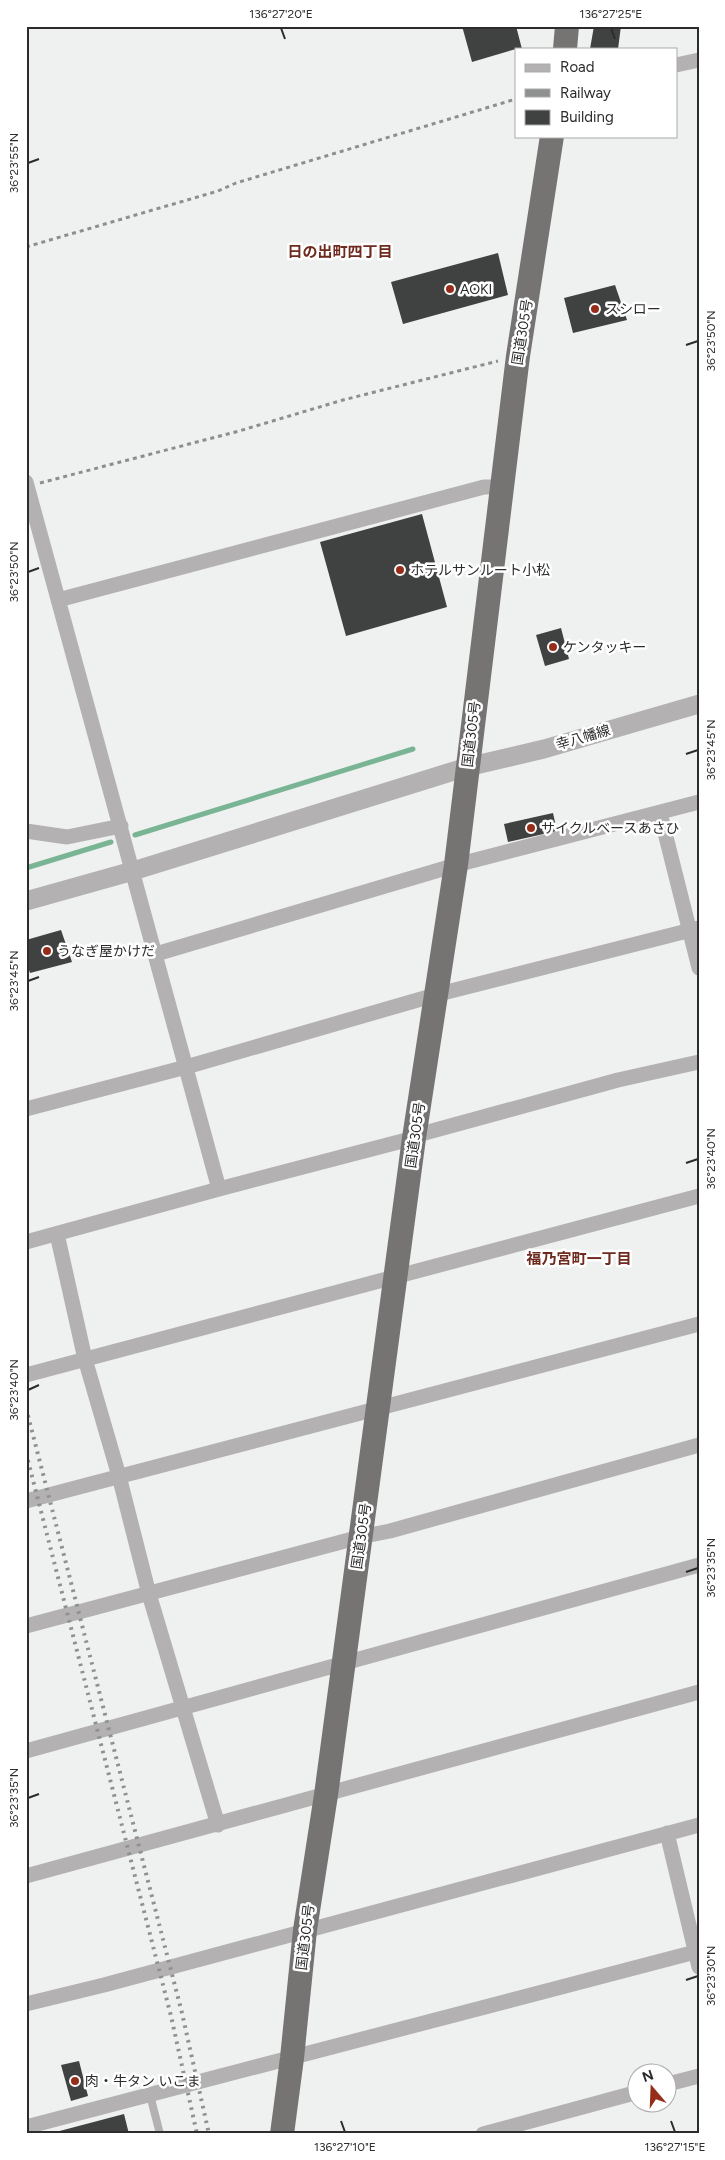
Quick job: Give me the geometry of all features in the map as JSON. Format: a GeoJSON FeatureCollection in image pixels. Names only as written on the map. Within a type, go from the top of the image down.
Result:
{"type":"FeatureCollection","features":[{"type":"Feature","properties":{"kind":"highway"},"geometry":{"type":"LineString","coordinates":[[564,48],[568,26]]}},
{"type":"Feature","properties":{"kind":"highway","name":"国道305号"},"geometry":{"type":"LineString","coordinates":[[282,2134],[305,1930],[326,1796],[414,1138],[456,865],[518,356],[552,138]]}},
{"type":"Feature","properties":{"kind":"street"},"geometry":{"type":"LineString","coordinates":[[678,65],[699,60]]}},
{"type":"Feature","properties":{"kind":"street"},"geometry":{"type":"LineString","coordinates":[[27,484],[31,517],[58,600],[219,1189]]}},
{"type":"Feature","properties":{"kind":"street"},"geometry":{"type":"LineString","coordinates":[[58,600],[484,487],[502,487]]}},
{"type":"Feature","properties":{"kind":"street","name":"幸八幡線"},"geometry":{"type":"LineString","coordinates":[[26,901],[133,871],[467,767],[544,749],[699,704]]}},
{"type":"Feature","properties":{"kind":"street"},"geometry":{"type":"LineString","coordinates":[[156,954],[456,865],[699,802]]}},
{"type":"Feature","properties":{"kind":"street"},"geometry":{"type":"LineString","coordinates":[[660,813],[694,929],[699,968]]}},
{"type":"Feature","properties":{"kind":"street"},"geometry":{"type":"LineString","coordinates":[[26,831],[67,837],[121,826]]}},
{"type":"Feature","properties":{"kind":"street"},"geometry":{"type":"LineString","coordinates":[[26,1109],[186,1067],[435,995],[694,929]]}},
{"type":"Feature","properties":{"kind":"street"},"geometry":{"type":"LineString","coordinates":[[26,1242],[414,1138],[421,1134],[618,1080],[699,1062]]}},
{"type":"Feature","properties":{"kind":"street"},"geometry":{"type":"LineString","coordinates":[[26,1375],[699,1196]]}},
{"type":"Feature","properties":{"kind":"street"},"geometry":{"type":"LineString","coordinates":[[57,1234],[85,1360],[119,1476],[149,1594],[218,1825]]}},
{"type":"Feature","properties":{"kind":"street"},"geometry":{"type":"LineString","coordinates":[[26,1500],[699,1324]]}},
{"type":"Feature","properties":{"kind":"street"},"geometry":{"type":"LineString","coordinates":[[26,1626],[360,1537],[390,1531],[699,1445]]}},
{"type":"Feature","properties":{"kind":"street"},"geometry":{"type":"LineString","coordinates":[[26,1751],[344,1665],[699,1565]]}},
{"type":"Feature","properties":{"kind":"street"},"geometry":{"type":"LineString","coordinates":[[26,1876],[326,1796],[699,1692]]}},
{"type":"Feature","properties":{"kind":"street"},"geometry":{"type":"LineString","coordinates":[[26,2004],[104,1985],[699,1825]]}},
{"type":"Feature","properties":{"kind":"street"},"geometry":{"type":"LineString","coordinates":[[667,1833],[697,1951],[699,1967]]}},
{"type":"Feature","properties":{"kind":"street"},"geometry":{"type":"LineString","coordinates":[[26,2127],[697,1951]]}},
{"type":"Feature","properties":{"kind":"street"},"geometry":{"type":"LineString","coordinates":[[678,2081],[699,2076]]}},
{"type":"Feature","properties":{"kind":"street"},"geometry":{"type":"LineString","coordinates":[[483,2134],[628,2095]]}},
{"type":"Feature","properties":{"kind":"lane"},"geometry":{"type":"LineString","coordinates":[[150,2095],[160,2134]]}},
{"type":"Feature","properties":{"kind":"path"},"geometry":{"type":"LineString","coordinates":[[26,247],[218,192],[236,183],[515,99]]}},
{"type":"Feature","properties":{"kind":"path"},"geometry":{"type":"LineString","coordinates":[[27,484],[239,431],[342,400],[518,356]]}},
{"type":"Feature","properties":{"kind":"building"},"geometry":{"type":"Polygon","coordinates":[[[462,26],[516,26],[522,48],[515,48],[472,62],[462,26]]]}},
{"type":"Feature","properties":{"kind":"building"},"geometry":{"type":"Polygon","coordinates":[[[594,26],[621,26],[618,48],[590,48],[594,26]]]}},
{"type":"Feature","properties":{"kind":"building","name":"AOKI"},"geometry":{"type":"Polygon","coordinates":[[[498,253],[508,295],[403,324],[391,282],[498,253]]]}},
{"type":"Feature","properties":{"kind":"building","name":"スシロー"},"geometry":{"type":"Polygon","coordinates":[[[615,285],[627,320],[573,333],[564,298],[615,285]]]}},
{"type":"Feature","properties":{"kind":"building"},"geometry":{"type":"Polygon","coordinates":[[[422,514],[447,607],[346,636],[320,542],[422,514]]]}},
{"type":"Feature","properties":{"kind":"building","name":"ケンタッキー"},"geometry":{"type":"Polygon","coordinates":[[[561,628],[569,659],[545,666],[536,635],[561,628]]]}},
{"type":"Feature","properties":{"kind":"building","name":"サイクルベースあさひ"},"geometry":{"type":"Polygon","coordinates":[[[553,813],[557,831],[508,842],[504,824],[553,813]]]}},
{"type":"Feature","properties":{"kind":"building","name":"うなぎ屋かけだ"},"geometry":{"type":"Polygon","coordinates":[[[61,930],[72,962],[30,973],[26,961],[26,940],[61,930]]]}},
{"type":"Feature","properties":{"kind":"building","name":"肉・牛タン いこま"},"geometry":{"type":"Polygon","coordinates":[[[79,2061],[88,2096],[71,2101],[61,2065],[79,2061]]]}},
{"type":"Feature","properties":{"kind":"building"},"geometry":{"type":"Polygon","coordinates":[[[124,2114],[129,2134],[52,2134],[52,2133],[124,2114]]]}},
{"type":"Feature","properties":{"kind":"waterway"},"geometry":{"type":"LineString","coordinates":[[135,835],[413,749]]}},
{"type":"Feature","properties":{"kind":"waterway"},"geometry":{"type":"LineString","coordinates":[[26,868],[111,842]]}},
{"type":"Feature","properties":{"kind":"railway"},"geometry":{"type":"LineString","coordinates":[[26,1408],[182,2013],[209,2134]]}},
{"type":"Feature","properties":{"kind":"railway"},"geometry":{"type":"LineString","coordinates":[[26,1453],[171,2016],[197,2134]]}},
{"type":"Feature","properties":{"kind":"place","name":"AOKI"},"geometry":{"type":"Point","coordinates":[450,289]}},
{"type":"Feature","properties":{"kind":"place","name":"スシロー"},"geometry":{"type":"Point","coordinates":[595,309]}},
{"type":"Feature","properties":{"kind":"place","name":"ホテルサンルート小松"},"geometry":{"type":"Point","coordinates":[400,570]}},
{"type":"Feature","properties":{"kind":"place","name":"ケンタッキー"},"geometry":{"type":"Point","coordinates":[553,647]}},
{"type":"Feature","properties":{"kind":"place","name":"サイクルベースあさひ"},"geometry":{"type":"Point","coordinates":[531,828]}},
{"type":"Feature","properties":{"kind":"place","name":"うなぎ屋かけだ"},"geometry":{"type":"Point","coordinates":[47,951]}},
{"type":"Feature","properties":{"kind":"place","name":"肉・牛タン いこま"},"geometry":{"type":"Point","coordinates":[75,2081]}},
{"type":"Feature","properties":{"kind":"district","name":"日の出町四丁目"},"geometry":{"type":"Point","coordinates":[340,252]}},
{"type":"Feature","properties":{"kind":"district","name":"福乃宮町一丁目"},"geometry":{"type":"Point","coordinates":[579,1259]}}]}
